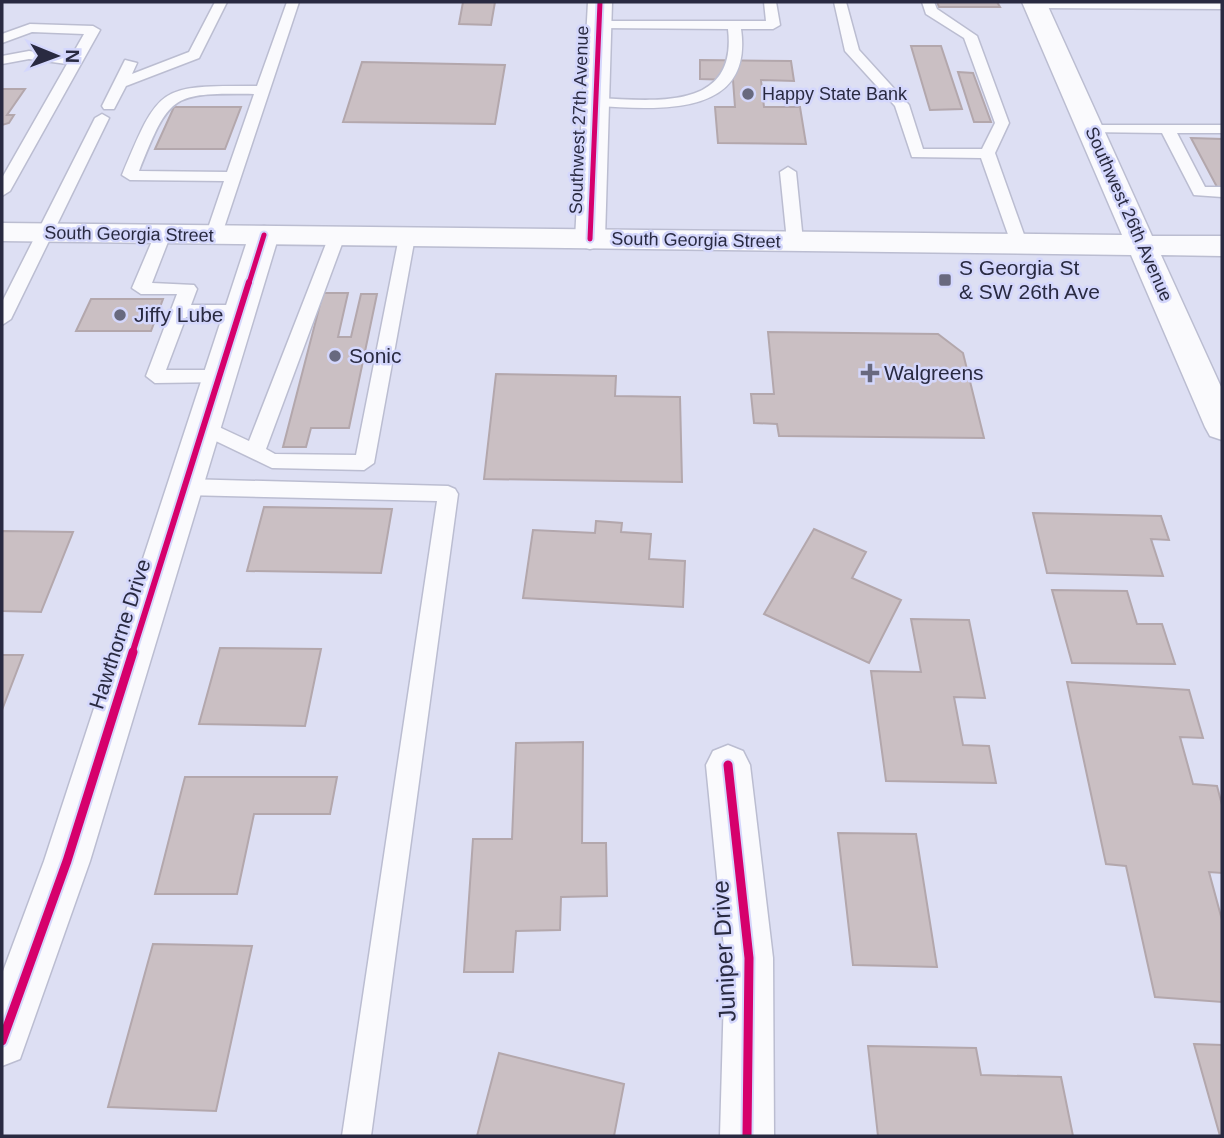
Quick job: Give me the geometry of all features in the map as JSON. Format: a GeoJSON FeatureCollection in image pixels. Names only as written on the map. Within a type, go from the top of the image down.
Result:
{"type":"FeatureCollection","features":[{"type":"Feature","properties":{"kind":"main road","name":"Southwest 26th Avenue"},"geometry":{"type":"LineString","coordinates":[[1035,3],[1219,412]]}},
{"type":"Feature","properties":{"kind":"main road","name":"Southwest 27th Avenue"},"geometry":{"type":"LineString","coordinates":[[590,239],[600,13]]}},
{"type":"Feature","properties":{"kind":"main road","name":"South Georgia Street"},"geometry":{"type":"LineString","coordinates":[[2,232],[1222,246]]}},
{"type":"Feature","properties":{"kind":"main road","name":"Hawthorne Drive"},"geometry":{"type":"LineString","coordinates":[[2,1041],[67,861],[264,235]]}},
{"type":"Feature","properties":{"kind":"main road","name":"Juniper Drive"},"geometry":{"type":"LineString","coordinates":[[728,765],[749,958],[747,1136]]}},
{"type":"Feature","properties":{"kind":"lane"},"geometry":{"type":"LineString","coordinates":[[107,109],[194,55],[221,2]]}},
{"type":"Feature","properties":{"kind":"lane"},"geometry":{"type":"LineString","coordinates":[[214,234],[293,2]]}},
{"type":"Feature","properties":{"kind":"lane"},"geometry":{"type":"LineString","coordinates":[[600,13],[734,25],[773,25],[770,2]]}},
{"type":"Feature","properties":{"kind":"lane"},"geometry":{"type":"LineString","coordinates":[[840,2],[852,51],[902,105],[917,154],[987,153]]}},
{"type":"Feature","properties":{"kind":"lane"},"geometry":{"type":"LineString","coordinates":[[928,2],[931,11],[970,36],[1002,123],[987,153],[1019,243]]}},
{"type":"Feature","properties":{"kind":"lane"},"geometry":{"type":"LineString","coordinates":[[1035,3],[1222,5]]}},
{"type":"Feature","properties":{"kind":"lane"},"geometry":{"type":"LineString","coordinates":[[596,102],[676,103],[708,94],[721,86],[736,53],[734,25]]}},
{"type":"Feature","properties":{"kind":"lane"},"geometry":{"type":"LineString","coordinates":[[2,39],[30,28],[93,30],[9,165],[2,191]]}},
{"type":"Feature","properties":{"kind":"lane"},"geometry":{"type":"LineString","coordinates":[[2,59],[11,63],[37,64],[56,59],[74,62]]}},
{"type":"Feature","properties":{"kind":"lane"},"geometry":{"type":"LineString","coordinates":[[2,319],[130,64]]}},
{"type":"Feature","properties":{"kind":"lane"},"geometry":{"type":"LineString","coordinates":[[232,177],[130,175],[156,115],[172,97],[194,92],[264,90]]}},
{"type":"Feature","properties":{"kind":"lane"},"geometry":{"type":"LineString","coordinates":[[1091,129],[1222,129]]}},
{"type":"Feature","properties":{"kind":"lane"},"geometry":{"type":"LineString","coordinates":[[1167,129],[1200,192],[1222,192]]}},
{"type":"Feature","properties":{"kind":"lane"},"geometry":{"type":"LineString","coordinates":[[788,172],[795,241]]}},
{"type":"Feature","properties":{"kind":"lane"},"geometry":{"type":"LineString","coordinates":[[163,234],[141,288],[188,289],[155,376],[219,377]]}},
{"type":"Feature","properties":{"kind":"lane"},"geometry":{"type":"LineString","coordinates":[[255,452],[337,236]]}},
{"type":"Feature","properties":{"kind":"lane"},"geometry":{"type":"LineString","coordinates":[[204,427],[272,461],[363,463],[407,237]]}},
{"type":"Feature","properties":{"kind":"lane"},"geometry":{"type":"LineString","coordinates":[[180,311],[240,311]]}},
{"type":"Feature","properties":{"kind":"lane"},"geometry":{"type":"LineString","coordinates":[[185,487],[448,494],[357,1136]]}},
{"type":"Feature","properties":{"kind":"building"},"geometry":{"type":"Polygon","coordinates":[[[463,2],[495,2],[491,25],[459,24],[463,2]]]}},
{"type":"Feature","properties":{"kind":"building"},"geometry":{"type":"Polygon","coordinates":[[[937,2],[997,2],[1000,7],[939,7],[937,2]]]}},
{"type":"Feature","properties":{"kind":"building"},"geometry":{"type":"Polygon","coordinates":[[[911,46],[941,46],[962,109],[930,110],[911,46]]]}},
{"type":"Feature","properties":{"kind":"building","name":"Happy State Bank"},"geometry":{"type":"Polygon","coordinates":[[[700,60],[791,61],[794,81],[761,80],[764,107],[800,107],[806,144],[718,143],[715,107],[735,107],[733,80],[700,79],[700,60]]]}},
{"type":"Feature","properties":{"kind":"building"},"geometry":{"type":"Polygon","coordinates":[[[362,62],[505,65],[495,124],[343,122],[362,62]]]}},
{"type":"Feature","properties":{"kind":"building"},"geometry":{"type":"Polygon","coordinates":[[[958,72],[973,73],[991,122],[974,122],[958,72]]]}},
{"type":"Feature","properties":{"kind":"building"},"geometry":{"type":"Polygon","coordinates":[[[2,89],[25,89],[7,115],[14,115],[9,123],[2,125],[2,89]]]}},
{"type":"Feature","properties":{"kind":"building"},"geometry":{"type":"Polygon","coordinates":[[[174,107],[241,107],[225,149],[155,149],[174,107]]]}},
{"type":"Feature","properties":{"kind":"building"},"geometry":{"type":"Polygon","coordinates":[[[1191,138],[1222,139],[1222,187],[1217,187],[1191,138]]]}},
{"type":"Feature","properties":{"kind":"building"},"geometry":{"type":"Polygon","coordinates":[[[323,293],[348,293],[338,337],[351,337],[361,294],[377,294],[349,428],[311,428],[306,447],[283,447],[323,293]]]}},
{"type":"Feature","properties":{"kind":"building","name":"Jiffy Lube"},"geometry":{"type":"Polygon","coordinates":[[[91,299],[163,299],[151,331],[76,331],[91,299]]]}},
{"type":"Feature","properties":{"kind":"building","name":"Walgreens"},"geometry":{"type":"Polygon","coordinates":[[[768,332],[938,334],[963,353],[984,438],[779,436],[777,424],[754,423],[751,394],[774,394],[768,332]]]}},
{"type":"Feature","properties":{"kind":"building"},"geometry":{"type":"Polygon","coordinates":[[[496,374],[616,376],[615,396],[680,397],[682,482],[484,479],[496,374]]]}},
{"type":"Feature","properties":{"kind":"building"},"geometry":{"type":"Polygon","coordinates":[[[264,507],[392,509],[381,573],[247,571],[264,507]]]}},
{"type":"Feature","properties":{"kind":"building"},"geometry":{"type":"Polygon","coordinates":[[[1033,513],[1161,516],[1169,540],[1151,539],[1163,576],[1047,573],[1033,513]]]}},
{"type":"Feature","properties":{"kind":"building"},"geometry":{"type":"Polygon","coordinates":[[[596,521],[622,523],[621,532],[651,534],[649,559],[685,561],[683,607],[523,598],[533,530],[595,533],[596,521]]]}},
{"type":"Feature","properties":{"kind":"building"},"geometry":{"type":"Polygon","coordinates":[[[814,529],[866,552],[852,578],[901,600],[869,663],[764,614],[814,529]]]}},
{"type":"Feature","properties":{"kind":"building"},"geometry":{"type":"Polygon","coordinates":[[[2,531],[73,532],[41,612],[2,611],[2,531]]]}},
{"type":"Feature","properties":{"kind":"building"},"geometry":{"type":"Polygon","coordinates":[[[1052,590],[1127,591],[1137,624],[1162,624],[1175,664],[1072,663],[1052,590]]]}},
{"type":"Feature","properties":{"kind":"building"},"geometry":{"type":"Polygon","coordinates":[[[911,619],[969,620],[985,698],[954,697],[963,745],[989,746],[996,783],[886,781],[871,671],[921,672],[911,619]]]}},
{"type":"Feature","properties":{"kind":"building"},"geometry":{"type":"Polygon","coordinates":[[[220,648],[321,649],[305,726],[199,724],[220,648]]]}},
{"type":"Feature","properties":{"kind":"building"},"geometry":{"type":"Polygon","coordinates":[[[2,655],[23,655],[2,710],[2,655]]]}},
{"type":"Feature","properties":{"kind":"building"},"geometry":{"type":"Polygon","coordinates":[[[1067,682],[1189,690],[1203,738],[1180,737],[1193,784],[1217,786],[1222,805],[1222,873],[1209,872],[1222,920],[1222,1002],[1155,997],[1126,866],[1106,864],[1067,682]]]}},
{"type":"Feature","properties":{"kind":"building"},"geometry":{"type":"Polygon","coordinates":[[[583,742],[582,843],[606,843],[607,896],[561,897],[560,930],[516,931],[513,972],[464,972],[473,839],[512,839],[516,743],[583,742]]]}},
{"type":"Feature","properties":{"kind":"building"},"geometry":{"type":"Polygon","coordinates":[[[185,777],[337,777],[330,814],[254,814],[237,894],[155,894],[185,777]]]}},
{"type":"Feature","properties":{"kind":"building"},"geometry":{"type":"Polygon","coordinates":[[[838,833],[916,834],[937,967],[853,965],[838,833]]]}},
{"type":"Feature","properties":{"kind":"building"},"geometry":{"type":"Polygon","coordinates":[[[153,944],[252,946],[216,1111],[108,1107],[153,944]]]}},
{"type":"Feature","properties":{"kind":"building"},"geometry":{"type":"Polygon","coordinates":[[[1194,1044],[1222,1045],[1222,1136],[1220,1136],[1194,1044]]]}},
{"type":"Feature","properties":{"kind":"building"},"geometry":{"type":"Polygon","coordinates":[[[868,1046],[976,1048],[981,1075],[1061,1077],[1073,1136],[878,1136],[868,1046]]]}},
{"type":"Feature","properties":{"kind":"building"},"geometry":{"type":"Polygon","coordinates":[[[499,1053],[624,1084],[614,1136],[477,1136],[499,1053]]]}},
{"type":"Feature","properties":{"kind":"cycle path"},"geometry":{"type":"LineString","coordinates":[[590,239],[600,2]]}},
{"type":"Feature","properties":{"kind":"cycle path"},"geometry":{"type":"LineString","coordinates":[[2,1041],[67,861],[264,235]]}},
{"type":"Feature","properties":{"kind":"cycle path"},"geometry":{"type":"LineString","coordinates":[[728,765],[749,958],[747,1136]]}},
{"type":"Feature","properties":{"kind":"place","name":"Happy State Bank"},"geometry":{"type":"Point","coordinates":[748,94]}},
{"type":"Feature","properties":{"kind":"place","name":"S Georgia St & SW 26th Ave"},"geometry":{"type":"Point","coordinates":[945,280]}},
{"type":"Feature","properties":{"kind":"place","name":"Jiffy Lube"},"geometry":{"type":"Point","coordinates":[120,315]}},
{"type":"Feature","properties":{"kind":"place","name":"Sonic"},"geometry":{"type":"Point","coordinates":[335,356]}},
{"type":"Feature","properties":{"kind":"place","name":"Walgreens"},"geometry":{"type":"Point","coordinates":[870,373]}}]}
